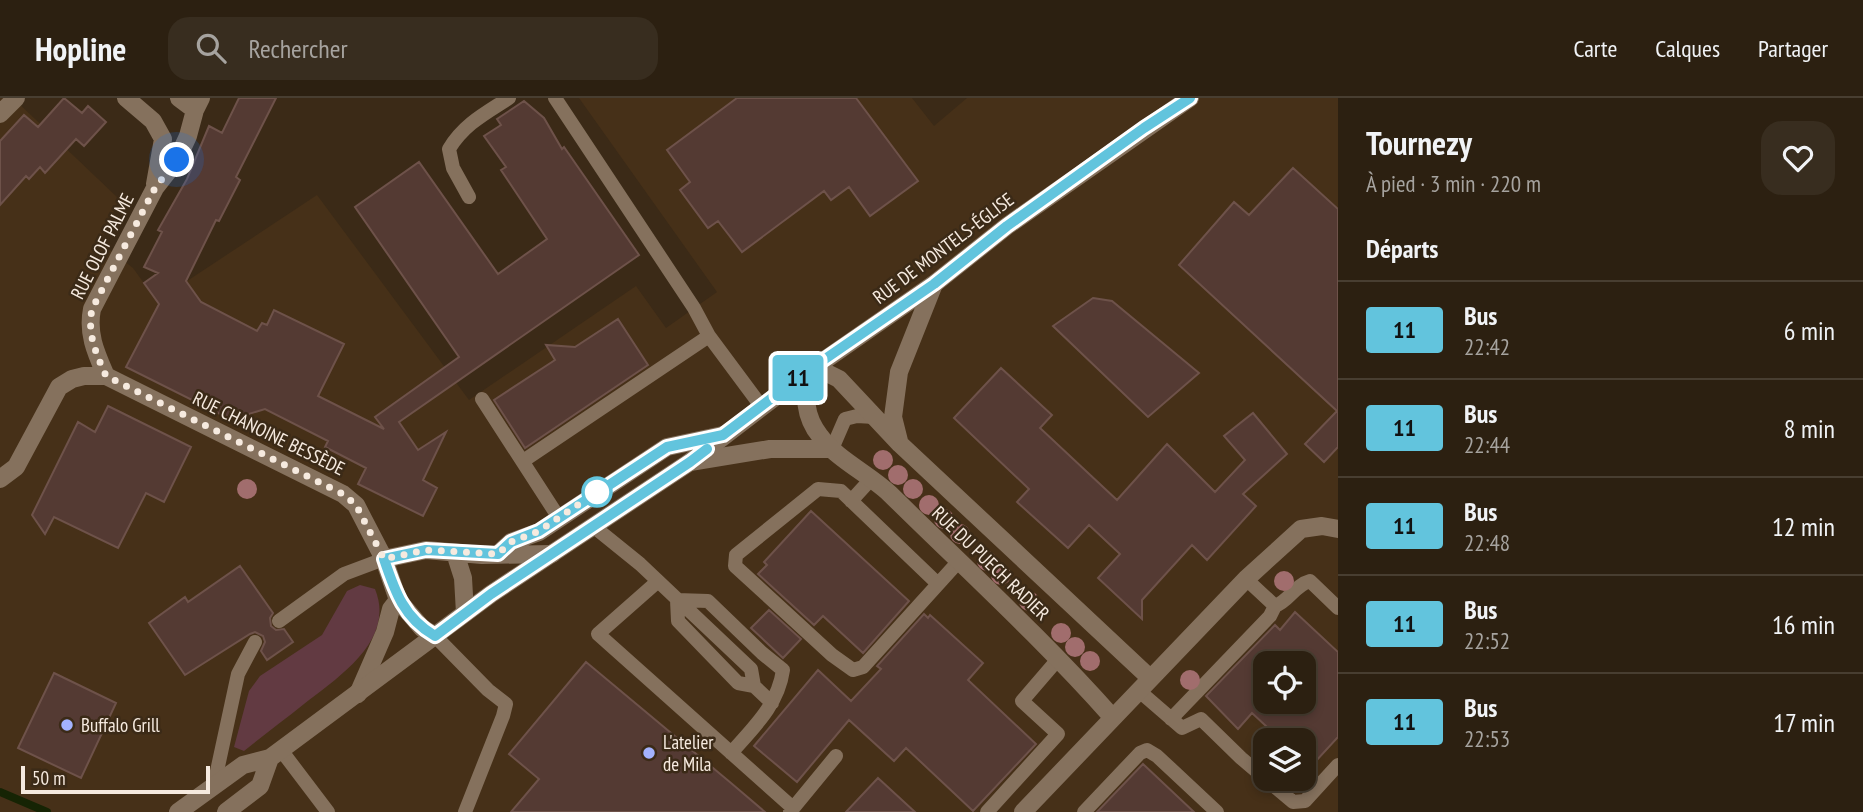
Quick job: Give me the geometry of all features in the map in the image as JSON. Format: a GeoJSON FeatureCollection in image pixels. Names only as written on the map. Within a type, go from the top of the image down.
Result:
{"type":"FeatureCollection","features":[{"type":"Feature","properties":{"kind":"street"},"geometry":{"type":"LineString","coordinates":[[0,113],[16,98]]}},
{"type":"Feature","properties":{"kind":"street"},"geometry":{"type":"LineString","coordinates":[[126,98],[153,121],[163,139],[155,188]]}},
{"type":"Feature","properties":{"kind":"street"},"geometry":{"type":"LineString","coordinates":[[179,98],[198,104]]}},
{"type":"Feature","properties":{"kind":"street","name":"RUE DE MONTELS-ÉGLISE"},"geometry":{"type":"LineString","coordinates":[[178,812],[243,765],[276,754],[465,613],[690,462],[809,370],[934,284],[1007,226],[1190,98]]}},
{"type":"Feature","properties":{"kind":"street","name":"RUE OLOF PALME"},"geometry":{"type":"LineString","coordinates":[[106,376],[91,338],[92,309],[155,188],[177,160],[198,104]]}},
{"type":"Feature","properties":{"kind":"street"},"geometry":{"type":"LineString","coordinates":[[900,444],[893,417],[899,372],[934,284]]}},
{"type":"Feature","properties":{"kind":"street","name":"RUE DU PUECH RADIER"},"geometry":{"type":"LineString","coordinates":[[1113,718],[1059,658],[959,561],[872,478],[832,449],[819,436],[807,413],[804,391],[809,370],[825,372],[839,379],[900,444],[1144,684]]}},
{"type":"Feature","properties":{"kind":"street"},"geometry":{"type":"LineString","coordinates":[[0,479],[16,467],[59,387],[84,376],[106,376]]}},
{"type":"Feature","properties":{"kind":"street","name":"RUE CHANOINE BESSÈDE"},"geometry":{"type":"LineString","coordinates":[[106,376],[343,494],[356,505],[384,559],[398,600],[422,628],[435,636]]}},
{"type":"Feature","properties":{"kind":"street","name":"RUE DE MONTELS-ÉGLISE"},"geometry":{"type":"LineString","coordinates":[[498,554],[511,542],[539,531],[667,447],[723,435]]}},
{"type":"Feature","properties":{"kind":"street"},"geometry":{"type":"LineString","coordinates":[[690,462],[769,449],[832,449]]}},
{"type":"Feature","properties":{"kind":"street"},"geometry":{"type":"LineString","coordinates":[[1023,812],[1247,579],[1301,529],[1322,526],[1338,529]]}},
{"type":"Feature","properties":{"kind":"street"},"geometry":{"type":"LineString","coordinates":[[384,559],[426,550],[552,554]]}},
{"type":"Feature","properties":{"kind":"street"},"geometry":{"type":"LineString","coordinates":[[455,553],[463,578],[465,613]]}},
{"type":"Feature","properties":{"kind":"street"},"geometry":{"type":"LineString","coordinates":[[358,694],[385,632],[391,609],[398,600]]}},
{"type":"Feature","properties":{"kind":"street","name":"RUE DE MONTELS-ÉGLISE"},"geometry":{"type":"LineString","coordinates":[[226,812],[260,786],[276,754]]}},
{"type":"Feature","properties":{"kind":"lane"},"geometry":{"type":"LineString","coordinates":[[469,197],[453,168],[449,149],[468,124],[509,98]]}},
{"type":"Feature","properties":{"kind":"lane"},"geometry":{"type":"LineString","coordinates":[[555,98],[694,308],[709,336],[761,406]]}},
{"type":"Feature","properties":{"kind":"lane"},"geometry":{"type":"LineString","coordinates":[[523,461],[709,336]]}},
{"type":"Feature","properties":{"kind":"lane"},"geometry":{"type":"LineString","coordinates":[[482,399],[559,518]]}},
{"type":"Feature","properties":{"kind":"lane"},"geometry":{"type":"LineString","coordinates":[[832,449],[845,419],[857,416],[874,417]]}},
{"type":"Feature","properties":{"kind":"lane"},"geometry":{"type":"LineString","coordinates":[[851,501],[872,478]]}},
{"type":"Feature","properties":{"kind":"lane"},"geometry":{"type":"LineString","coordinates":[[938,584],[841,491],[818,489],[736,555],[735,566],[832,656],[853,670],[863,667],[959,561]]}},
{"type":"Feature","properties":{"kind":"lane"},"geometry":{"type":"LineString","coordinates":[[593,526],[751,668],[754,686],[772,703]]}},
{"type":"Feature","properties":{"kind":"lane"},"geometry":{"type":"LineString","coordinates":[[279,621],[344,573],[384,559]]}},
{"type":"Feature","properties":{"kind":"lane"},"geometry":{"type":"LineString","coordinates":[[1247,579],[1275,606]]}},
{"type":"Feature","properties":{"kind":"lane"},"geometry":{"type":"LineString","coordinates":[[1171,719],[1270,616],[1275,606],[1284,603],[1302,583],[1310,581],[1338,608]]}},
{"type":"Feature","properties":{"kind":"lane"},"geometry":{"type":"LineString","coordinates":[[657,582],[598,635],[731,752],[791,810],[836,756]]}},
{"type":"Feature","properties":{"kind":"lane"},"geometry":{"type":"LineString","coordinates":[[677,600],[708,601],[783,670],[780,689],[762,719],[731,752]]}},
{"type":"Feature","properties":{"kind":"lane"},"geometry":{"type":"LineString","coordinates":[[435,636],[488,690],[506,704],[465,812]]}},
{"type":"Feature","properties":{"kind":"lane"},"geometry":{"type":"LineString","coordinates":[[214,785],[238,674],[255,642]]}},
{"type":"Feature","properties":{"kind":"lane"},"geometry":{"type":"LineString","coordinates":[[987,812],[1058,734],[1022,701],[1059,658]]}},
{"type":"Feature","properties":{"kind":"lane"},"geometry":{"type":"LineString","coordinates":[[1144,684],[1171,719],[1182,728],[1201,719],[1241,758],[1293,802],[1305,801],[1338,765]]}},
{"type":"Feature","properties":{"kind":"lane"},"geometry":{"type":"LineString","coordinates":[[1084,812],[1140,753],[1147,750],[1157,755],[1217,812]]}},
{"type":"Feature","properties":{"kind":"lane"},"geometry":{"type":"LineString","coordinates":[[276,754],[324,810]]}},
{"type":"Feature","properties":{"kind":"shaded area"},"geometry":{"type":"Polygon","coordinates":[[[0,98],[13,98],[119,199],[101,243],[133,268],[157,301],[317,195],[469,400],[636,286],[666,328],[717,292],[579,98],[912,98],[934,126],[967,98],[1338,98],[1338,812],[0,812],[0,98]]]}},
{"type":"Feature","properties":{"kind":"shaded area"},"geometry":{"type":"Polygon","coordinates":[[[360,585],[375,589],[379,607],[378,625],[360,656],[333,682],[244,751],[234,747],[249,691],[260,676],[322,635],[347,591],[360,585]]]}},
{"type":"Feature","properties":{"kind":"building"},"geometry":{"type":"Polygon","coordinates":[[[64,98],[82,113],[88,106],[106,122],[84,146],[76,139],[45,173],[40,167],[29,179],[26,176],[0,205],[0,141],[24,115],[38,127],[64,98]]]}},
{"type":"Feature","properties":{"kind":"building"},"geometry":{"type":"Polygon","coordinates":[[[239,98],[276,98],[236,177],[240,180],[219,221],[216,220],[186,281],[201,302],[257,331],[262,323],[267,325],[274,310],[344,344],[318,396],[384,429],[375,417],[459,357],[355,207],[419,162],[498,274],[547,239],[501,170],[506,167],[484,136],[501,125],[497,119],[524,101],[544,118],[562,149],[564,147],[639,255],[399,422],[418,450],[446,432],[423,480],[437,488],[423,516],[358,484],[366,468],[325,447],[328,441],[265,409],[242,416],[238,423],[126,367],[159,304],[144,283],[158,273],[144,267],[162,232],[158,230],[187,179],[209,126],[222,133],[239,98]]]}},
{"type":"Feature","properties":{"kind":"building"},"geometry":{"type":"Polygon","coordinates":[[[737,98],[856,98],[918,181],[870,216],[849,187],[831,200],[824,191],[742,252],[718,221],[708,228],[680,190],[690,182],[667,150],[737,98]]]}},
{"type":"Feature","properties":{"kind":"building"},"geometry":{"type":"Polygon","coordinates":[[[1293,168],[1338,209],[1338,447],[1324,462],[1305,444],[1337,411],[1179,265],[1234,202],[1249,215],[1293,168]]]}},
{"type":"Feature","properties":{"kind":"building"},"geometry":{"type":"Polygon","coordinates":[[[1093,298],[1112,301],[1199,373],[1148,417],[1053,326],[1093,298]]]}},
{"type":"Feature","properties":{"kind":"building"},"geometry":{"type":"Polygon","coordinates":[[[618,319],[648,365],[525,448],[494,400],[555,360],[546,345],[575,347],[618,319]]]}},
{"type":"Feature","properties":{"kind":"building"},"geometry":{"type":"Polygon","coordinates":[[[1001,368],[1052,415],[1040,428],[1117,500],[1167,444],[1215,492],[1245,460],[1224,436],[1253,413],[1287,454],[1243,494],[1256,506],[1207,560],[1192,545],[1142,600],[1142,619],[1098,578],[1120,554],[1089,525],[1068,548],[1017,502],[1029,489],[954,418],[1001,368]]]}},
{"type":"Feature","properties":{"kind":"building"},"geometry":{"type":"Polygon","coordinates":[[[108,406],[191,447],[164,502],[146,493],[118,548],[54,517],[45,534],[32,515],[78,422],[95,432],[108,406]]]}},
{"type":"Feature","properties":{"kind":"building"},"geometry":{"type":"Polygon","coordinates":[[[811,511],[909,601],[863,653],[823,616],[814,625],[758,574],[767,565],[764,562],[811,511]]]}},
{"type":"Feature","properties":{"kind":"building"},"geometry":{"type":"Polygon","coordinates":[[[240,566],[273,613],[270,618],[271,626],[276,630],[284,629],[293,642],[267,660],[261,651],[265,642],[263,636],[255,632],[185,675],[149,623],[185,597],[188,602],[240,566]]]}},
{"type":"Feature","properties":{"kind":"building"},"geometry":{"type":"Polygon","coordinates":[[[769,610],[801,639],[783,658],[751,628],[769,610]]]}},
{"type":"Feature","properties":{"kind":"building"},"geometry":{"type":"Polygon","coordinates":[[[1295,612],[1338,652],[1338,737],[1316,761],[1316,728],[1268,728],[1253,714],[1316,714],[1316,651],[1253,651],[1253,714],[1238,729],[1206,696],[1275,625],[1280,630],[1295,612]]]}},
{"type":"Feature","properties":{"kind":"building"},"geometry":{"type":"Polygon","coordinates":[[[924,614],[928,618],[930,615],[983,663],[968,680],[1036,744],[973,811],[906,748],[894,761],[849,720],[797,782],[754,746],[818,670],[851,701],[881,669],[877,666],[924,614]]]}},
{"type":"Feature","properties":{"kind":"building"},"geometry":{"type":"Polygon","coordinates":[[[586,662],[765,812],[511,812],[539,779],[509,754],[586,662]]]}},
{"type":"Feature","properties":{"kind":"building","name":"Buffalo Grill"},"geometry":{"type":"Polygon","coordinates":[[[54,673],[116,703],[81,778],[18,748],[54,673]]]}},
{"type":"Feature","properties":{"kind":"building"},"geometry":{"type":"Polygon","coordinates":[[[1143,764],[1194,812],[1097,812],[1143,764]]]}},
{"type":"Feature","properties":{"kind":"building"},"geometry":{"type":"Polygon","coordinates":[[[878,778],[915,812],[846,812],[878,778]]]}},
{"type":"Feature","properties":{"kind":"waterway"},"geometry":{"type":"LineString","coordinates":[[0,792],[47,812]]}},
{"type":"Feature","properties":{"kind":"bus line","name":"11"},"geometry":{"type":"LineString","coordinates":[[707,449],[491,594],[435,636],[422,628],[398,600],[384,559],[426,550],[498,554],[511,542],[539,531],[667,447],[723,435],[809,370],[934,284],[1007,226],[1190,98]]}},
{"type":"Feature","properties":{"kind":"place","name":"Buffalo Grill"},"geometry":{"type":"Point","coordinates":[67,725]}},
{"type":"Feature","properties":{"kind":"place","name":"L'atelier de Mila"},"geometry":{"type":"Point","coordinates":[649,753]}},
{"type":"Feature","properties":{"kind":"route"},"geometry":{"type":"LineString","coordinates":[[177,160],[155,188],[92,309],[91,338],[106,376],[343,494],[356,505],[384,559],[426,550],[498,554],[511,542],[539,531],[597,492]]}}]}
